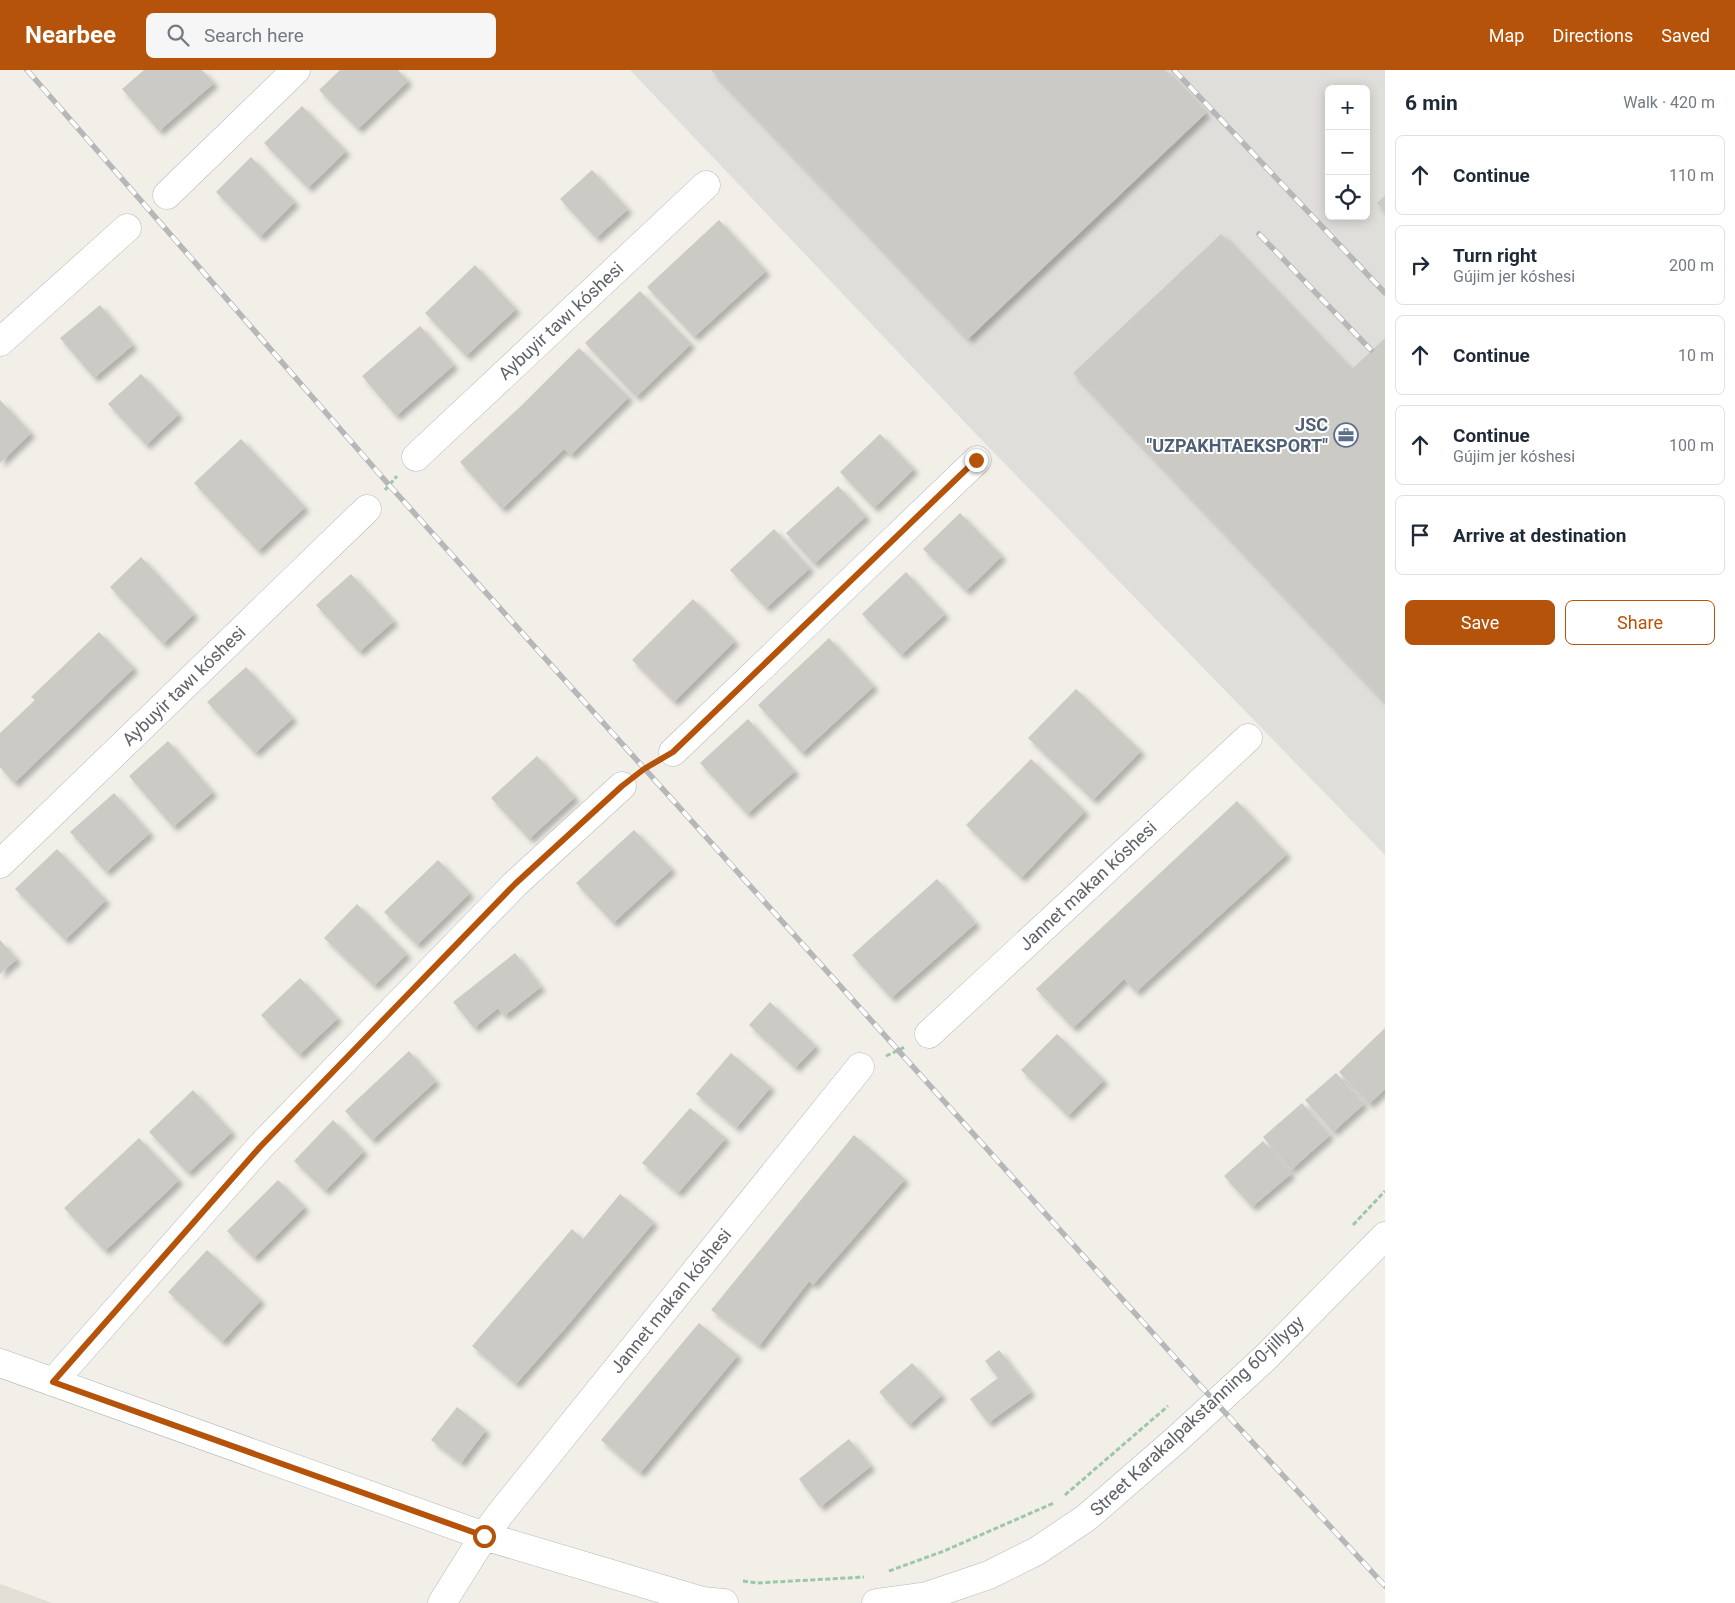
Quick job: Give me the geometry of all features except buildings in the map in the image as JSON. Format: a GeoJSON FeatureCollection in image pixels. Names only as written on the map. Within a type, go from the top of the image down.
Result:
{"type":"FeatureCollection","features":[{"type":"Feature","properties":{"kind":"street"},"geometry":{"type":"LineString","coordinates":[[168,195],[296,70]]}},
{"type":"Feature","properties":{"kind":"street","name":"Aybuyir tawı kóshesi"},"geometry":{"type":"LineString","coordinates":[[416,457],[706,185]]}},
{"type":"Feature","properties":{"kind":"street"},"geometry":{"type":"LineString","coordinates":[[0,342],[126,228]]}},
{"type":"Feature","properties":{"kind":"street"},"geometry":{"type":"LineString","coordinates":[[673,752],[976,460]]}},
{"type":"Feature","properties":{"kind":"street","name":"Aybuyir tawı kóshesi"},"geometry":{"type":"LineString","coordinates":[[0,864],[367,509]]}},
{"type":"Feature","properties":{"kind":"street","name":"Jannet makan kóshesi"},"geometry":{"type":"LineString","coordinates":[[929,1034],[1248,738]]}},
{"type":"Feature","properties":{"kind":"street"},"geometry":{"type":"LineString","coordinates":[[53,1382],[260,1147],[515,884],[622,786]]}},
{"type":"Feature","properties":{"kind":"street","name":"Jannet makan kóshesi"},"geometry":{"type":"LineString","coordinates":[[442,1603],[500,1514],[860,1068]]}},
{"type":"Feature","properties":{"kind":"street","name":"Street Karakalpakstanning 60-jillygy"},"geometry":{"type":"LineString","coordinates":[[876,1603],[928,1600],[997,1571],[1036,1551],[1086,1518],[1177,1439],[1265,1358],[1385,1236]]}},
{"type":"Feature","properties":{"kind":"street"},"geometry":{"type":"LineString","coordinates":[[0,1363],[484,1536],[702,1601],[724,1603]]}},
{"type":"Feature","properties":{"kind":"path"},"geometry":{"type":"LineString","coordinates":[[367,509],[416,457]]}},
{"type":"Feature","properties":{"kind":"path"},"geometry":{"type":"LineString","coordinates":[[860,1068],[898,1051],[929,1034]]}},
{"type":"Feature","properties":{"kind":"path"},"geometry":{"type":"LineString","coordinates":[[1352,1226],[1385,1191]]}},
{"type":"Feature","properties":{"kind":"path"},"geometry":{"type":"LineString","coordinates":[[882,1573],[944,1551],[1059,1501],[1174,1400]]}},
{"type":"Feature","properties":{"kind":"path"},"geometry":{"type":"LineString","coordinates":[[739,1580],[757,1583],[864,1577]]}},
{"type":"Feature","properties":{"kind":"shaded area"},"geometry":{"type":"Polygon","coordinates":[[[630,70],[1385,70],[1385,855],[973,431],[630,70]]]}},
{"type":"Feature","properties":{"kind":"shaded area"},"geometry":{"type":"Polygon","coordinates":[[[0,1584],[52,1603],[0,1603],[0,1584]]]}},
{"type":"Feature","properties":{"kind":"railway"},"geometry":{"type":"LineString","coordinates":[[27,70],[389,485],[1196,1381],[1385,1586]]}},
{"type":"Feature","properties":{"kind":"railway"},"geometry":{"type":"LineString","coordinates":[[1174,70],[1385,293]]}},
{"type":"Feature","properties":{"kind":"railway"},"geometry":{"type":"LineString","coordinates":[[1259,234],[1371,350]]}},
{"type":"Feature","properties":{"kind":"place","name":"JSC \"UZPAKHTAEKSPORT\""},"geometry":{"type":"Point","coordinates":[1346,435]}},
{"type":"Feature","properties":{"kind":"route"},"geometry":{"type":"LineString","coordinates":[[484,1536],[53,1382],[260,1147],[515,884],[622,786],[644,769],[673,752],[976,460]]}}]}
